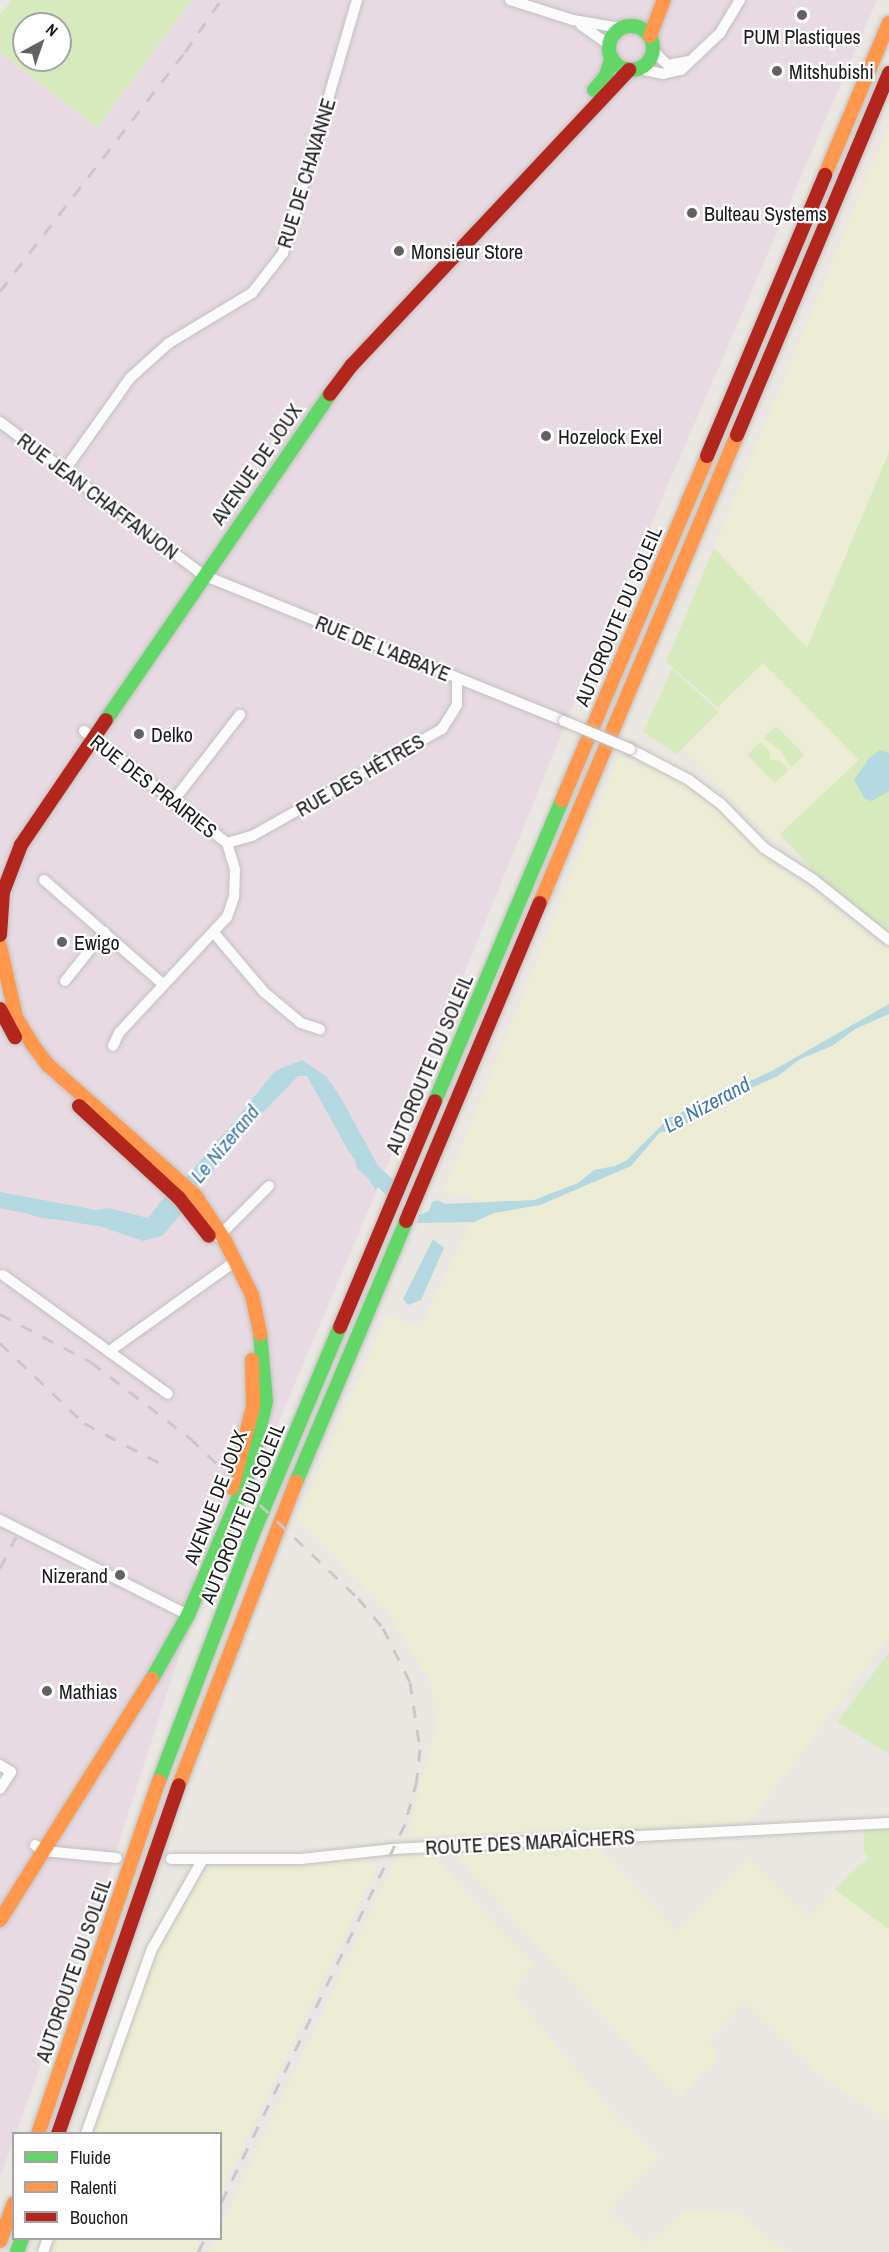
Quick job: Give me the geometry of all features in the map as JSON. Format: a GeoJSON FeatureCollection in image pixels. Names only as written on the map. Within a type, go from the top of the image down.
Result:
{"type":"FeatureCollection","features":[{"type":"Feature","properties":{"kind":"main road"},"geometry":{"type":"LineString","coordinates":[[654,0],[626,27],[611,51],[634,70],[648,63],[653,51],[650,36],[664,0]]}},
{"type":"Feature","properties":{"kind":"main road","name":"AUTOROUTE DU SOLEIL"},"geometry":{"type":"LineString","coordinates":[[38,2132],[175,1736],[252,1536],[889,23]]}},
{"type":"Feature","properties":{"kind":"main road"},"geometry":{"type":"LineString","coordinates":[[626,27],[650,36]]}},
{"type":"Feature","properties":{"kind":"main road","name":"AVENUE DE JOUX"},"geometry":{"type":"LineString","coordinates":[[0,875],[18,837],[200,572],[326,383],[601,83],[611,51]]}},
{"type":"Feature","properties":{"kind":"main road","name":"AVENUE DE JOUX"},"geometry":{"type":"LineString","coordinates":[[200,572],[352,365],[611,85],[634,70]]}},
{"type":"Feature","properties":{"kind":"main road","name":"AUTOROUTE DU SOLEIL"},"geometry":{"type":"LineString","coordinates":[[58,2132],[174,1798],[269,1547],[889,73]]}},
{"type":"Feature","properties":{"kind":"main road","name":"AVENUE DE JOUX"},"geometry":{"type":"LineString","coordinates":[[0,935],[3,892],[11,866],[88,734]]}},
{"type":"Feature","properties":{"kind":"main road","name":"AVENUE DE JOUX"},"geometry":{"type":"LineString","coordinates":[[0,946],[2,972],[16,1017],[48,1065],[190,1200],[217,1238],[259,1319],[264,1423],[250,1471],[183,1613],[39,1848],[0,1920]]}},
{"type":"Feature","properties":{"kind":"main road","name":"AVENUE DE JOUX"},"geometry":{"type":"LineString","coordinates":[[0,1009],[37,1067],[172,1182]]}},
{"type":"Feature","properties":{"kind":"main road","name":"AVENUE DE JOUX"},"geometry":{"type":"LineString","coordinates":[[0,1900],[39,1848]]}},
{"type":"Feature","properties":{"kind":"main road"},"geometry":{"type":"LineString","coordinates":[[0,2241],[12,2208]]}},
{"type":"Feature","properties":{"kind":"street","name":"RUE DE CHAVANNE"},"geometry":{"type":"LineString","coordinates":[[64,471],[130,378],[169,343],[252,293],[283,253],[357,0]]}},
{"type":"Feature","properties":{"kind":"street"},"geometry":{"type":"LineString","coordinates":[[510,0],[573,20],[626,27]]}},
{"type":"Feature","properties":{"kind":"street"},"geometry":{"type":"LineString","coordinates":[[634,70],[675,73],[720,33],[740,0]]}},
{"type":"Feature","properties":{"kind":"street"},"geometry":{"type":"LineString","coordinates":[[573,20],[611,51]]}},
{"type":"Feature","properties":{"kind":"street"},"geometry":{"type":"LineString","coordinates":[[653,51],[668,65],[692,60]]}},
{"type":"Feature","properties":{"kind":"street","name":"RUE JEAN CHAFFANJON"},"geometry":{"type":"LineString","coordinates":[[0,422],[200,572]]}},
{"type":"Feature","properties":{"kind":"street","name":"RUE DE L'ABBAYE"},"geometry":{"type":"LineString","coordinates":[[200,572],[630,749],[689,780],[720,803],[764,848],[814,880],[889,940]]}},
{"type":"Feature","properties":{"kind":"street","name":"RUE DES HÊTRES"},"geometry":{"type":"LineString","coordinates":[[227,843],[252,836],[442,729],[457,705],[457,678]]}},
{"type":"Feature","properties":{"kind":"street"},"geometry":{"type":"LineString","coordinates":[[174,800],[240,715]]}},
{"type":"Feature","properties":{"kind":"street","name":"RUE DES PRAIRIES"},"geometry":{"type":"LineString","coordinates":[[88,734],[227,843],[235,870],[234,897],[226,917],[214,933],[118,1033],[113,1046]]}},
{"type":"Feature","properties":{"kind":"street"},"geometry":{"type":"LineString","coordinates":[[44,880],[164,985]]}},
{"type":"Feature","properties":{"kind":"street"},"geometry":{"type":"LineString","coordinates":[[65,981],[104,932]]}},
{"type":"Feature","properties":{"kind":"street"},"geometry":{"type":"LineString","coordinates":[[214,933],[271,999],[301,1023],[320,1029]]}},
{"type":"Feature","properties":{"kind":"street"},"geometry":{"type":"LineString","coordinates":[[217,1238],[269,1186]]}},
{"type":"Feature","properties":{"kind":"street"},"geometry":{"type":"LineString","coordinates":[[111,1350],[231,1264]]}},
{"type":"Feature","properties":{"kind":"street"},"geometry":{"type":"LineString","coordinates":[[3,1275],[111,1350],[168,1394]]}},
{"type":"Feature","properties":{"kind":"street"},"geometry":{"type":"LineString","coordinates":[[0,1520],[183,1613]]}},
{"type":"Feature","properties":{"kind":"street"},"geometry":{"type":"LineString","coordinates":[[0,1765],[11,1772],[0,1789]]}},
{"type":"Feature","properties":{"kind":"street","name":"ROUTE DES MARAÎCHERS"},"geometry":{"type":"LineString","coordinates":[[171,1859],[301,1859],[393,1849],[889,1823]]}},
{"type":"Feature","properties":{"kind":"street"},"geometry":{"type":"LineString","coordinates":[[39,1848],[117,1858]]}},
{"type":"Feature","properties":{"kind":"street"},"geometry":{"type":"LineString","coordinates":[[86,2132],[152,1949],[203,1858]]}},
{"type":"Feature","properties":{"kind":"shaded area"},"geometry":{"type":"Polygon","coordinates":[[[192,0],[877,0],[569,715],[380,1183],[178,1659],[104,1889],[17,2132],[12,2132],[12,2145],[0,2178],[0,52],[12,61],[12,72],[26,72],[97,128],[192,0]]]}},
{"type":"Feature","properties":{"kind":"green space"},"geometry":{"type":"Polygon","coordinates":[[[12,0],[192,0],[97,128],[26,72],[72,72],[72,12],[12,12],[12,61],[0,52],[0,15],[12,0]]]}},
{"type":"Feature","properties":{"kind":"green space"},"geometry":{"type":"Polygon","coordinates":[[[889,125],[889,452],[807,649],[714,548],[889,125]]]}},
{"type":"Feature","properties":{"kind":"green space"},"geometry":{"type":"Polygon","coordinates":[[[889,452],[889,929],[880,929],[817,875],[780,834],[859,760],[763,663],[718,707],[666,662],[714,548],[807,648],[889,452]]]}},
{"type":"Feature","properties":{"kind":"green space"},"geometry":{"type":"Polygon","coordinates":[[[763,663],[860,760],[776,843],[680,746],[763,663]]]}},
{"type":"Feature","properties":{"kind":"green space"},"geometry":{"type":"Polygon","coordinates":[[[672,669],[719,712],[677,754],[643,732],[672,669]]]}},
{"type":"Feature","properties":{"kind":"green space"},"geometry":{"type":"Polygon","coordinates":[[[776,726],[805,755],[791,767],[781,751],[763,738],[776,726]]]}},
{"type":"Feature","properties":{"kind":"green space"},"geometry":{"type":"Polygon","coordinates":[[[760,742],[770,752],[770,759],[780,761],[789,770],[775,783],[747,755],[760,742]]]}},
{"type":"Feature","properties":{"kind":"green space"},"geometry":{"type":"Polygon","coordinates":[[[619,756],[676,779],[710,802],[761,852],[889,949],[889,1637],[748,1823],[407,1837],[435,1730],[432,1685],[387,1610],[297,1519],[387,1315],[420,1328],[466,1234],[471,1195],[443,1193],[619,756]]]}},
{"type":"Feature","properties":{"kind":"green space"},"geometry":{"type":"Polygon","coordinates":[[[889,1652],[889,1754],[837,1722],[889,1652]]]}},
{"type":"Feature","properties":{"kind":"green space"},"geometry":{"type":"Polygon","coordinates":[[[864,1827],[889,1827],[889,1929],[834,1889],[868,1858],[864,1852],[864,1827]]]}},
{"type":"Feature","properties":{"kind":"green space"},"geometry":{"type":"Polygon","coordinates":[[[599,1849],[678,1931],[750,1860],[809,1917],[834,1889],[889,1929],[889,2121],[820,2076],[744,2002],[709,2041],[718,2057],[678,2098],[453,1853],[599,1849]]]}},
{"type":"Feature","properties":{"kind":"green space"},"geometry":{"type":"Polygon","coordinates":[[[427,1851],[534,1965],[511,1991],[613,2113],[660,2158],[607,2212],[646,2244],[686,2210],[735,2211],[787,2252],[208,2252],[214,2240],[222,2240],[222,2224],[398,1854],[427,1851]]]}},
{"type":"Feature","properties":{"kind":"green space"},"geometry":{"type":"Polygon","coordinates":[[[365,1856],[378,1866],[222,2190],[222,2132],[90,2132],[151,1957],[201,1875],[220,1863],[327,1864],[365,1856]]]}},
{"type":"Feature","properties":{"kind":"green space"},"geometry":{"type":"Polygon","coordinates":[[[52,2240],[198,2240],[198,2252],[52,2252],[52,2240]]]}},
{"type":"Feature","properties":{"kind":"water"},"geometry":{"type":"Polygon","coordinates":[[[880,750],[889,753],[889,791],[872,801],[865,799],[854,780],[869,758],[880,750]]]}},
{"type":"Feature","properties":{"kind":"water"},"geometry":{"type":"Polygon","coordinates":[[[889,1004],[889,1014],[855,1029],[832,1046],[800,1059],[778,1076],[724,1100],[685,1124],[659,1133],[631,1166],[540,1205],[494,1213],[474,1222],[417,1223],[419,1215],[429,1211],[432,1202],[438,1200],[445,1204],[534,1200],[578,1183],[594,1170],[615,1166],[627,1160],[669,1118],[772,1071],[889,1004]]]}},
{"type":"Feature","properties":{"kind":"water"},"geometry":{"type":"Polygon","coordinates":[[[302,1060],[326,1076],[340,1096],[378,1166],[381,1179],[376,1190],[348,1150],[307,1076],[298,1076],[219,1158],[211,1150],[275,1071],[302,1060]]]}},
{"type":"Feature","properties":{"kind":"water"},"geometry":{"type":"Polygon","coordinates":[[[169,1191],[183,1202],[181,1214],[162,1236],[143,1241],[94,1224],[42,1218],[0,1206],[0,1192],[72,1214],[109,1208],[148,1218],[169,1191]]]}},
{"type":"Feature","properties":{"kind":"water"},"geometry":{"type":"Polygon","coordinates":[[[433,1239],[444,1248],[421,1300],[408,1305],[403,1299],[433,1239]]]}},
{"type":"Feature","properties":{"kind":"waterway","name":"Le Nizerand"},"geometry":{"type":"LineString","coordinates":[[178,1200],[229,1139]]}},
{"type":"Feature","properties":{"kind":"waterway","name":"Le Nizerand"},"geometry":{"type":"LineString","coordinates":[[364,1164],[391,1188]]}},
{"type":"Feature","properties":{"kind":"waterway","name":"Le Nizerand"},"geometry":{"type":"LineString","coordinates":[[0,1200],[96,1218]]}},
{"type":"Feature","properties":{"kind":"railway"},"geometry":{"type":"LineString","coordinates":[[0,291],[185,52],[221,0]]}},
{"type":"Feature","properties":{"kind":"railway"},"geometry":{"type":"LineString","coordinates":[[0,1314],[91,1362],[190,1438],[358,1598],[383,1628],[410,1682],[420,1749],[417,1780],[405,1824],[222,2201]]}},
{"type":"Feature","properties":{"kind":"railway"},"geometry":{"type":"LineString","coordinates":[[0,1343],[84,1423],[160,1463]]}},
{"type":"Feature","properties":{"kind":"railway"},"geometry":{"type":"LineString","coordinates":[[0,1568],[16,1537]]}},
{"type":"Feature","properties":{"kind":"railway"},"geometry":{"type":"LineString","coordinates":[[198,2252],[204,2240]]}},
{"type":"Feature","properties":{"kind":"traffic: fast"},"geometry":{"type":"LineString","coordinates":[[631,26],[647,32],[653,48],[647,64],[631,70],[615,64],[609,48],[615,32],[631,26]]}},
{"type":"Feature","properties":{"kind":"traffic: fast"},"geometry":{"type":"LineString","coordinates":[[594,90],[606,76],[612,58]]}},
{"type":"Feature","properties":{"kind":"traffic: fast"},"geometry":{"type":"LineString","coordinates":[[106,720],[330,394]]}},
{"type":"Feature","properties":{"kind":"traffic: fast"},"geometry":{"type":"LineString","coordinates":[[435,1101],[562,800]]}},
{"type":"Feature","properties":{"kind":"traffic: fast"},"geometry":{"type":"LineString","coordinates":[[296,1482],[406,1221]]}},
{"type":"Feature","properties":{"kind":"traffic: fast"},"geometry":{"type":"LineString","coordinates":[[159,1781],[252,1536],[340,1327]]}},
{"type":"Feature","properties":{"kind":"traffic: fast"},"geometry":{"type":"LineString","coordinates":[[152,1679],[188,1615],[250,1471],[266,1401],[260,1334]]}},
{"type":"Feature","properties":{"kind":"traffic: fast"},"geometry":{"type":"LineString","coordinates":[[17,2252],[21,2240]]}},
{"type":"Feature","properties":{"kind":"traffic: slow"},"geometry":{"type":"LineString","coordinates":[[650,36],[664,0]]}},
{"type":"Feature","properties":{"kind":"traffic: slow"},"geometry":{"type":"LineString","coordinates":[[825,175],[889,23]]}},
{"type":"Feature","properties":{"kind":"traffic: slow"},"geometry":{"type":"LineString","coordinates":[[540,903],[737,435]]}},
{"type":"Feature","properties":{"kind":"traffic: slow"},"geometry":{"type":"LineString","coordinates":[[562,800],[707,456]]}},
{"type":"Feature","properties":{"kind":"traffic: slow"},"geometry":{"type":"LineString","coordinates":[[0,946],[16,1017],[32,1044],[48,1065],[195,1195],[224,1239],[252,1295],[260,1334]]}},
{"type":"Feature","properties":{"kind":"traffic: slow"},"geometry":{"type":"LineString","coordinates":[[232,1488],[253,1407],[252,1360]]}},
{"type":"Feature","properties":{"kind":"traffic: slow"},"geometry":{"type":"LineString","coordinates":[[179,1785],[296,1482]]}},
{"type":"Feature","properties":{"kind":"traffic: slow"},"geometry":{"type":"LineString","coordinates":[[0,1920],[152,1679]]}},
{"type":"Feature","properties":{"kind":"traffic: slow"},"geometry":{"type":"LineString","coordinates":[[39,2132],[159,1781]]}},
{"type":"Feature","properties":{"kind":"traffic: slow"},"geometry":{"type":"LineString","coordinates":[[0,2241],[12,2208]]}},
{"type":"Feature","properties":{"kind":"traffic: jam"},"geometry":{"type":"LineString","coordinates":[[330,394],[352,365],[629,70]]}},
{"type":"Feature","properties":{"kind":"traffic: jam"},"geometry":{"type":"LineString","coordinates":[[737,435],[889,73]]}},
{"type":"Feature","properties":{"kind":"traffic: jam"},"geometry":{"type":"LineString","coordinates":[[707,456],[825,175]]}},
{"type":"Feature","properties":{"kind":"traffic: jam"},"geometry":{"type":"LineString","coordinates":[[0,935],[3,892],[21,845],[106,720]]}},
{"type":"Feature","properties":{"kind":"traffic: jam"},"geometry":{"type":"LineString","coordinates":[[406,1221],[540,903]]}},
{"type":"Feature","properties":{"kind":"traffic: jam"},"geometry":{"type":"LineString","coordinates":[[0,1009],[15,1037]]}},
{"type":"Feature","properties":{"kind":"traffic: jam"},"geometry":{"type":"LineString","coordinates":[[340,1327],[435,1101]]}},
{"type":"Feature","properties":{"kind":"traffic: jam"},"geometry":{"type":"LineString","coordinates":[[79,1106],[179,1198],[209,1236]]}},
{"type":"Feature","properties":{"kind":"traffic: jam"},"geometry":{"type":"LineString","coordinates":[[59,2132],[179,1785]]}},
{"type":"Feature","properties":{"kind":"place","name":"PUM Plastiques"},"geometry":{"type":"Point","coordinates":[802,15]}},
{"type":"Feature","properties":{"kind":"place","name":"Mitshubishi"},"geometry":{"type":"Point","coordinates":[777,71]}},
{"type":"Feature","properties":{"kind":"place","name":"Bulteau Systems"},"geometry":{"type":"Point","coordinates":[692,213]}},
{"type":"Feature","properties":{"kind":"place","name":"Monsieur Store"},"geometry":{"type":"Point","coordinates":[399,251]}},
{"type":"Feature","properties":{"kind":"place","name":"Hozelock Exel"},"geometry":{"type":"Point","coordinates":[546,436]}},
{"type":"Feature","properties":{"kind":"place","name":"Delko"},"geometry":{"type":"Point","coordinates":[139,734]}},
{"type":"Feature","properties":{"kind":"place","name":"Ewigo"},"geometry":{"type":"Point","coordinates":[62,942]}},
{"type":"Feature","properties":{"kind":"place","name":"Nizerand"},"geometry":{"type":"Point","coordinates":[120,1575]}},
{"type":"Feature","properties":{"kind":"place","name":"Mathias"},"geometry":{"type":"Point","coordinates":[47,1691]}}]}
